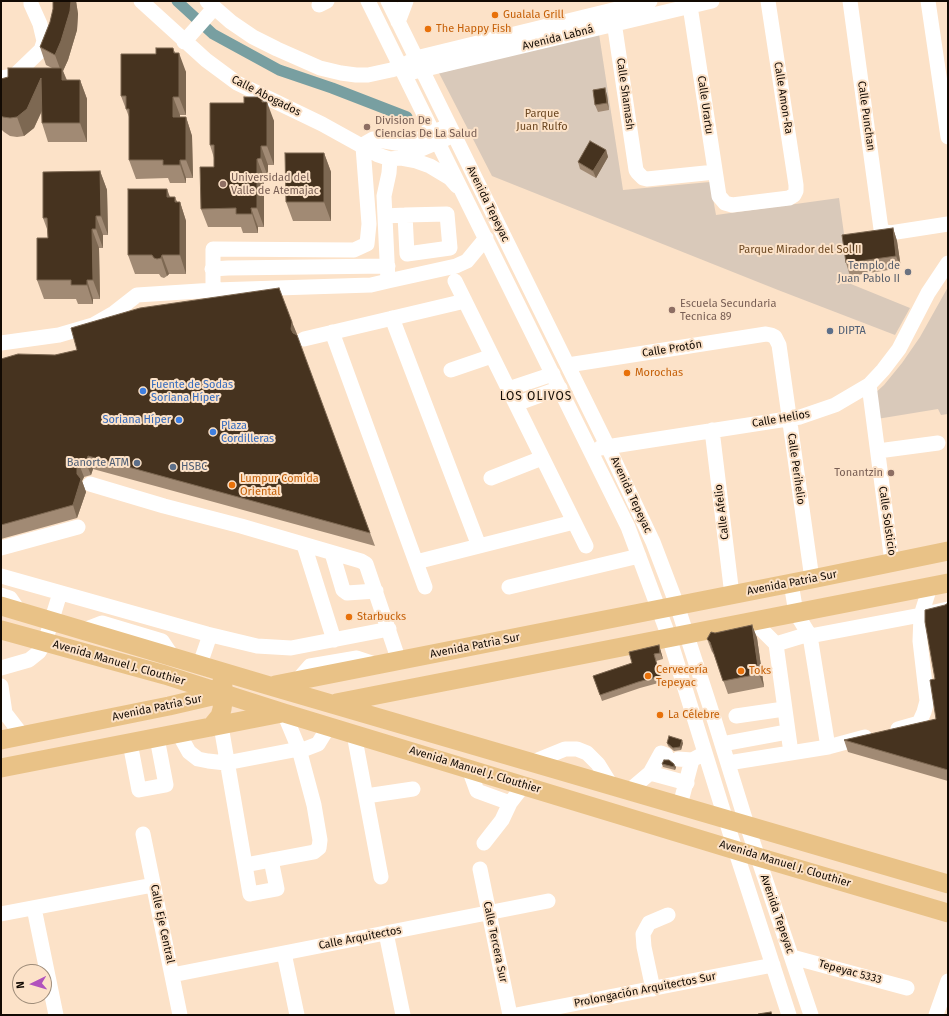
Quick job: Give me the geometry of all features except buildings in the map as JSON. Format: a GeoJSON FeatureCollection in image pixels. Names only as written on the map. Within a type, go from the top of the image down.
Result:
{"type":"FeatureCollection","features":[{"type":"Feature","properties":{"kind":"main road","name":"Avenida Patria Sur"},"geometry":{"type":"LineString","coordinates":[[1,740],[169,706],[224,693],[270,686],[399,661],[948,551]]}},
{"type":"Feature","properties":{"kind":"main road"},"geometry":{"type":"LineString","coordinates":[[1,768],[939,585]]}},
{"type":"Feature","properties":{"kind":"main road","name":"Avenida Manuel J. Clouthier"},"geometry":{"type":"LineString","coordinates":[[1,606],[948,884]]}},
{"type":"Feature","properties":{"kind":"main road","name":"Avenida Manuel J. Clouthier"},"geometry":{"type":"LineString","coordinates":[[1,630],[165,675],[284,713],[944,912]]}},
{"type":"Feature","properties":{"kind":"main road"},"geometry":{"type":"LineString","coordinates":[[208,667],[222,681],[224,693],[222,709],[216,727]]}},
{"type":"Feature","properties":{"kind":"main road"},"geometry":{"type":"LineString","coordinates":[[165,675],[175,684],[177,692],[173,705],[169,706]]}},
{"type":"Feature","properties":{"kind":"main road"},"geometry":{"type":"LineString","coordinates":[[944,912],[948,884]]}},
{"type":"Feature","properties":{"kind":"street"},"geometry":{"type":"LineString","coordinates":[[1,78],[14,76],[41,50],[44,41],[40,24],[31,1]]}},
{"type":"Feature","properties":{"kind":"street","name":"Calle Abogados"},"geometry":{"type":"LineString","coordinates":[[141,1],[188,38],[206,60],[237,83],[322,124],[378,155],[416,161],[430,166],[450,178],[465,196]]}},
{"type":"Feature","properties":{"kind":"street","name":"Avenida Tepeyac"},"geometry":{"type":"LineString","coordinates":[[368,1],[628,527],[639,556],[668,607]]}},
{"type":"Feature","properties":{"kind":"street"},"geometry":{"type":"LineString","coordinates":[[398,22],[406,1]]}},
{"type":"Feature","properties":{"kind":"street","name":"Avenida Labná"},"geometry":{"type":"LineString","coordinates":[[614,17],[648,1]]}},
{"type":"Feature","properties":{"kind":"street","name":"Avenida Labná"},"geometry":{"type":"LineString","coordinates":[[209,8],[252,37],[320,68],[356,75],[402,70],[419,64],[614,17],[690,6],[712,1]]}},
{"type":"Feature","properties":{"kind":"street","name":"Calle Amon-Ra"},"geometry":{"type":"LineString","coordinates":[[725,203],[732,205],[784,199],[794,195],[796,191],[768,1]]}},
{"type":"Feature","properties":{"kind":"street","name":"Calle Punchan"},"geometry":{"type":"LineString","coordinates":[[850,1],[881,226],[883,231],[890,233],[948,224]]}},
{"type":"Feature","properties":{"kind":"street"},"geometry":{"type":"LineString","coordinates":[[928,1],[948,137]]}},
{"type":"Feature","properties":{"kind":"street","name":"Avenida Tepeyac"},"geometry":{"type":"LineString","coordinates":[[389,2],[568,365],[653,542],[668,607],[678,636],[722,744],[747,825],[811,1015]]}},
{"type":"Feature","properties":{"kind":"street","name":"Calle Urartu"},"geometry":{"type":"LineString","coordinates":[[690,6],[719,196],[725,203]]}},
{"type":"Feature","properties":{"kind":"street"},"geometry":{"type":"LineString","coordinates":[[188,38],[209,8]]}},
{"type":"Feature","properties":{"kind":"street","name":"Calle Shamash"},"geometry":{"type":"LineString","coordinates":[[614,17],[636,170],[640,176],[647,179],[715,172]]}},
{"type":"Feature","properties":{"kind":"street"},"geometry":{"type":"LineString","coordinates":[[215,290],[212,270],[213,249],[354,250],[367,244],[369,224],[363,147],[366,143],[373,139],[396,143],[412,142],[449,126]]}},
{"type":"Feature","properties":{"kind":"street"},"geometry":{"type":"LineString","coordinates":[[388,281],[384,196],[389,173],[395,158],[434,133]]}},
{"type":"Feature","properties":{"kind":"street"},"geometry":{"type":"LineString","coordinates":[[367,196],[384,196]]}},
{"type":"Feature","properties":{"kind":"street"},"geometry":{"type":"LineString","coordinates":[[384,216],[405,215]]}},
{"type":"Feature","properties":{"kind":"street"},"geometry":{"type":"LineString","coordinates":[[1,343],[59,335],[93,326],[138,296],[215,290],[371,285],[456,266],[467,261],[486,238]]}},
{"type":"Feature","properties":{"kind":"street","name":"Calle Helios"},"geometry":{"type":"LineString","coordinates":[[590,450],[813,414],[835,405],[869,385],[883,370],[899,349],[928,293],[948,263]]}},
{"type":"Feature","properties":{"kind":"street"},"geometry":{"type":"LineString","coordinates":[[212,270],[228,268],[388,266]]}},
{"type":"Feature","properties":{"kind":"street"},"geometry":{"type":"LineString","coordinates":[[368,267],[372,274],[371,285]]}},
{"type":"Feature","properties":{"kind":"street"},"geometry":{"type":"LineString","coordinates":[[455,281],[586,546]]}},
{"type":"Feature","properties":{"kind":"street"},"geometry":{"type":"LineString","coordinates":[[304,339],[465,301]]}},
{"type":"Feature","properties":{"kind":"street"},"geometry":{"type":"LineString","coordinates":[[392,318],[478,546]]}},
{"type":"Feature","properties":{"kind":"street"},"geometry":{"type":"LineString","coordinates":[[332,332],[425,586]]}},
{"type":"Feature","properties":{"kind":"street","name":"Calle Protón"},"geometry":{"type":"LineString","coordinates":[[568,365],[766,334],[775,337]]}},
{"type":"Feature","properties":{"kind":"street","name":"Calle Perihelio"},"geometry":{"type":"LineString","coordinates":[[775,337],[779,345],[812,579]]}},
{"type":"Feature","properties":{"kind":"street"},"geometry":{"type":"LineString","coordinates":[[450,370],[492,356]]}},
{"type":"Feature","properties":{"kind":"street"},"geometry":{"type":"LineString","coordinates":[[508,389],[553,374]]}},
{"type":"Feature","properties":{"kind":"street","name":"Calle Solsticio"},"geometry":{"type":"LineString","coordinates":[[869,385],[892,562]]}},
{"type":"Feature","properties":{"kind":"street"},"geometry":{"type":"LineString","coordinates":[[516,404],[560,388]]}},
{"type":"Feature","properties":{"kind":"street","name":"Calle Afelio"},"geometry":{"type":"LineString","coordinates":[[712,430],[732,595]]}},
{"type":"Feature","properties":{"kind":"street"},"geometry":{"type":"LineString","coordinates":[[878,451],[938,443]]}},
{"type":"Feature","properties":{"kind":"street"},"geometry":{"type":"LineString","coordinates":[[491,478],[542,458]]}},
{"type":"Feature","properties":{"kind":"street"},"geometry":{"type":"LineString","coordinates":[[90,484],[361,561],[366,564],[399,661]]}},
{"type":"Feature","properties":{"kind":"street"},"geometry":{"type":"LineString","coordinates":[[416,562],[574,522]]}},
{"type":"Feature","properties":{"kind":"street"},"geometry":{"type":"LineString","coordinates":[[1,548],[78,527]]}},
{"type":"Feature","properties":{"kind":"street"},"geometry":{"type":"LineString","coordinates":[[304,545],[334,640]]}},
{"type":"Feature","properties":{"kind":"street"},"geometry":{"type":"LineString","coordinates":[[332,553],[343,590],[352,594],[376,591]]}},
{"type":"Feature","properties":{"kind":"street"},"geometry":{"type":"LineString","coordinates":[[509,587],[639,556]]}},
{"type":"Feature","properties":{"kind":"street"},"geometry":{"type":"LineString","coordinates":[[1,576],[210,635],[257,646],[291,648],[389,629]]}},
{"type":"Feature","properties":{"kind":"street"},"geometry":{"type":"LineString","coordinates":[[791,583],[796,613],[809,635],[828,747]]}},
{"type":"Feature","properties":{"kind":"street"},"geometry":{"type":"LineString","coordinates":[[728,764],[791,752],[828,747],[914,725],[918,722],[924,712],[927,701],[920,641],[921,615],[939,585]]}},
{"type":"Feature","properties":{"kind":"street"},"geometry":{"type":"LineString","coordinates":[[320,598],[343,590]]}},
{"type":"Feature","properties":{"kind":"street"},"geometry":{"type":"LineString","coordinates":[[1,668],[29,660],[39,652],[45,642],[60,593]]}},
{"type":"Feature","properties":{"kind":"street"},"geometry":{"type":"LineString","coordinates":[[1,596],[10,598],[20,611]]}},
{"type":"Feature","properties":{"kind":"street"},"geometry":{"type":"LineString","coordinates":[[776,644],[809,635],[948,609]]}},
{"type":"Feature","properties":{"kind":"street"},"geometry":{"type":"LineString","coordinates":[[753,621],[776,644],[787,732],[791,752]]}},
{"type":"Feature","properties":{"kind":"street"},"geometry":{"type":"LineString","coordinates":[[208,667],[210,635]]}},
{"type":"Feature","properties":{"kind":"street","name":"Avenida Tepeyac"},"geometry":{"type":"LineString","coordinates":[[678,636],[685,757],[725,818],[790,1015]]}},
{"type":"Feature","properties":{"kind":"street"},"geometry":{"type":"LineString","coordinates":[[1,686],[3,714],[22,736]]}},
{"type":"Feature","properties":{"kind":"street"},"geometry":{"type":"LineString","coordinates":[[736,716],[784,709]]}},
{"type":"Feature","properties":{"kind":"street"},"geometry":{"type":"LineString","coordinates":[[245,865],[314,852],[319,848],[320,840],[314,805],[299,749],[284,713]]}},
{"type":"Feature","properties":{"kind":"street"},"geometry":{"type":"LineString","coordinates":[[179,734],[189,752],[198,759],[226,763],[305,749],[318,744],[329,726]]}},
{"type":"Feature","properties":{"kind":"street"},"geometry":{"type":"LineString","coordinates":[[216,727],[226,763],[250,894],[277,889],[271,860]]}},
{"type":"Feature","properties":{"kind":"street"},"geometry":{"type":"LineString","coordinates":[[722,744],[787,732]]}},
{"type":"Feature","properties":{"kind":"street"},"geometry":{"type":"LineString","coordinates":[[354,734],[381,877]]}},
{"type":"Feature","properties":{"kind":"street"},"geometry":{"type":"LineString","coordinates":[[130,743],[138,790],[166,784],[157,738]]}},
{"type":"Feature","properties":{"kind":"street"},"geometry":{"type":"LineString","coordinates":[[533,762],[565,749],[577,749],[587,753],[598,764],[611,785]]}},
{"type":"Feature","properties":{"kind":"street"},"geometry":{"type":"LineString","coordinates":[[630,790],[650,773],[661,753],[685,757],[687,783],[680,805]]}},
{"type":"Feature","properties":{"kind":"street"},"geometry":{"type":"LineString","coordinates":[[469,769],[477,791],[510,803]]}},
{"type":"Feature","properties":{"kind":"street"},"geometry":{"type":"LineString","coordinates":[[650,773],[687,783]]}},
{"type":"Feature","properties":{"kind":"street"},"geometry":{"type":"LineString","coordinates":[[484,843],[502,820],[510,803],[524,785]]}},
{"type":"Feature","properties":{"kind":"street"},"geometry":{"type":"LineString","coordinates":[[366,796],[414,789]]}},
{"type":"Feature","properties":{"kind":"street","name":"Calle Eje Central"},"geometry":{"type":"LineString","coordinates":[[143,834],[180,1015]]}},
{"type":"Feature","properties":{"kind":"street","name":"Calle Tercera Sur"},"geometry":{"type":"LineString","coordinates":[[480,869],[510,1015]]}},
{"type":"Feature","properties":{"kind":"street"},"geometry":{"type":"LineString","coordinates":[[1,914],[153,885]]}},
{"type":"Feature","properties":{"kind":"street","name":"Calle Arquitectos"},"geometry":{"type":"LineString","coordinates":[[172,975],[548,900]]}},
{"type":"Feature","properties":{"kind":"street"},"geometry":{"type":"LineString","coordinates":[[34,908],[56,1015]]}},
{"type":"Feature","properties":{"kind":"street"},"geometry":{"type":"LineString","coordinates":[[653,989],[644,947],[643,934],[650,923],[668,915]]}},
{"type":"Feature","properties":{"kind":"street"},"geometry":{"type":"LineString","coordinates":[[386,933],[403,1015]]}},
{"type":"Feature","properties":{"kind":"street"},"geometry":{"type":"LineString","coordinates":[[284,953],[297,1015]]}},
{"type":"Feature","properties":{"kind":"street","name":"Tepeyac 5333"},"geometry":{"type":"LineString","coordinates":[[792,957],[908,988]]}},
{"type":"Feature","properties":{"kind":"street","name":"Prolongación Arquitectos Sur"},"geometry":{"type":"LineString","coordinates":[[516,1015],[774,965]]}},
{"type":"Feature","properties":{"kind":"street"},"geometry":{"type":"LineString","coordinates":[[936,1015],[948,981]]}},
{"type":"Feature","properties":{"kind":"green space"},"geometry":{"type":"Polygon","coordinates":[[[599,34],[623,190],[710,182],[716,215],[839,198],[851,284],[910,308],[895,335],[492,176],[439,73],[599,34]]]}},
{"type":"Feature","properties":{"kind":"green space"},"geometry":{"type":"Polygon","coordinates":[[[948,287],[948,414],[941,415],[938,409],[877,419],[873,395],[884,385],[902,363],[920,337],[948,287]]]}},
{"type":"Feature","properties":{"kind":"waterway"},"geometry":{"type":"LineString","coordinates":[[177,1],[213,34],[279,70],[332,88],[407,117]]}},
{"type":"Feature","properties":{"kind":"place","name":"Gualala Grill"},"geometry":{"type":"Point","coordinates":[495,15]}},
{"type":"Feature","properties":{"kind":"place","name":"The Happy Fish"},"geometry":{"type":"Point","coordinates":[428,29]}},
{"type":"Feature","properties":{"kind":"place","name":"Division De Ciencias De La Salud"},"geometry":{"type":"Point","coordinates":[367,127]}},
{"type":"Feature","properties":{"kind":"place","name":"Universidad del Valle de Atemajac"},"geometry":{"type":"Point","coordinates":[223,184]}},
{"type":"Feature","properties":{"kind":"place","name":"Templo de Juan Pablo II"},"geometry":{"type":"Point","coordinates":[908,272]}},
{"type":"Feature","properties":{"kind":"place","name":"Escuela Secundaria Tecnica 89"},"geometry":{"type":"Point","coordinates":[672,310]}},
{"type":"Feature","properties":{"kind":"place","name":"DIPTA"},"geometry":{"type":"Point","coordinates":[830,331]}},
{"type":"Feature","properties":{"kind":"place","name":"Morochas"},"geometry":{"type":"Point","coordinates":[627,373]}},
{"type":"Feature","properties":{"kind":"place","name":"Fuente de Sodas Soriana Híper"},"geometry":{"type":"Point","coordinates":[143,391]}},
{"type":"Feature","properties":{"kind":"place","name":"Soriana Híper"},"geometry":{"type":"Point","coordinates":[179,420]}},
{"type":"Feature","properties":{"kind":"place","name":"Plaza Cordilleras"},"geometry":{"type":"Point","coordinates":[213,432]}},
{"type":"Feature","properties":{"kind":"place","name":"Banorte ATM"},"geometry":{"type":"Point","coordinates":[137,463]}},
{"type":"Feature","properties":{"kind":"place","name":"HSBC"},"geometry":{"type":"Point","coordinates":[173,467]}},
{"type":"Feature","properties":{"kind":"place","name":"Tonantzin"},"geometry":{"type":"Point","coordinates":[891,473]}},
{"type":"Feature","properties":{"kind":"place","name":"Lumpur Comida Oriental"},"geometry":{"type":"Point","coordinates":[232,485]}},
{"type":"Feature","properties":{"kind":"place","name":"Starbucks"},"geometry":{"type":"Point","coordinates":[349,617]}},
{"type":"Feature","properties":{"kind":"place","name":"Toks"},"geometry":{"type":"Point","coordinates":[741,671]}},
{"type":"Feature","properties":{"kind":"place","name":"Cervecería Tepeyac"},"geometry":{"type":"Point","coordinates":[648,676]}},
{"type":"Feature","properties":{"kind":"place","name":"La Célebre"},"geometry":{"type":"Point","coordinates":[660,715]}},
{"type":"Feature","properties":{"kind":"district","name":"LOS OLIVOS"},"geometry":{"type":"Point","coordinates":[536,397]}},
{"type":"Feature","properties":{"kind":"park label","name":"Parque Juan Rulfo"},"geometry":{"type":"Point","coordinates":[542,120]}},
{"type":"Feature","properties":{"kind":"park label","name":"Parque Mirador del Sol II"},"geometry":{"type":"Point","coordinates":[800,250]}}]}
